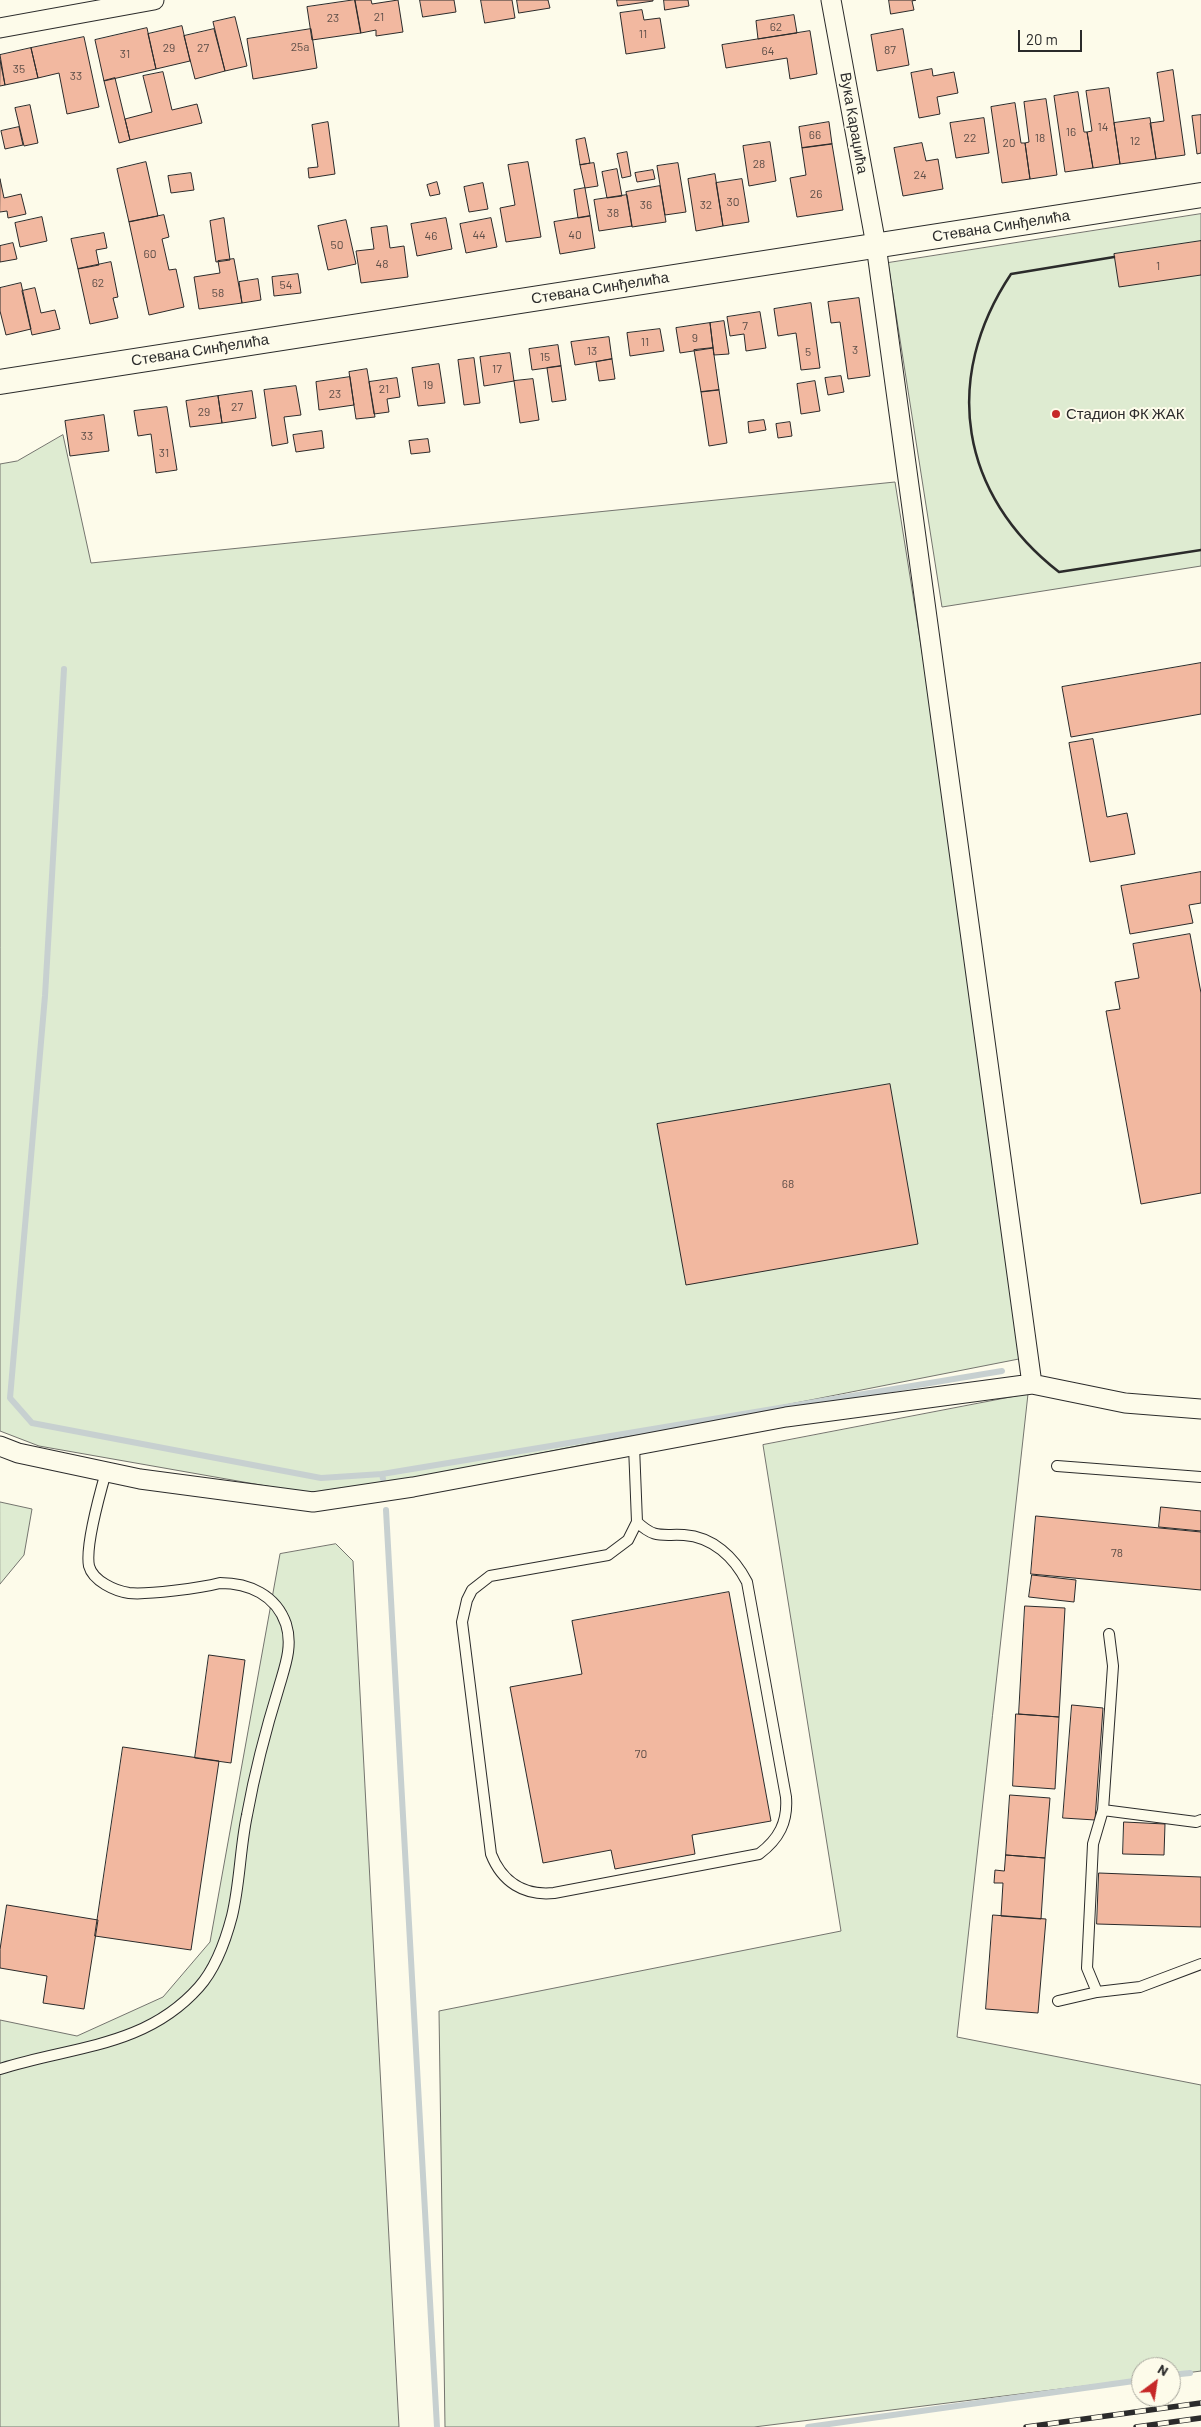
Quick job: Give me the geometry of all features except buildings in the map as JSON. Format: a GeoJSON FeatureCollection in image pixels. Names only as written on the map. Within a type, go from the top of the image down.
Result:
{"type":"FeatureCollection","features":[{"type":"Feature","properties":{"kind":"street"},"geometry":{"type":"LineString","coordinates":[[0,28],[154,0]]}},
{"type":"Feature","properties":{"kind":"street","name":"Вука Караџића"},"geometry":{"type":"LineString","coordinates":[[831,0],[876,245],[1032,1384]]}},
{"type":"Feature","properties":{"kind":"street","name":"Стевана Синђелића"},"geometry":{"type":"LineString","coordinates":[[0,382],[1201,195]]}},
{"type":"Feature","properties":{"kind":"street"},"geometry":{"type":"LineString","coordinates":[[0,1446],[18,1453],[140,1479],[313,1502],[384,1492],[786,1417],[1032,1384],[1125,1403],[1201,1409]]}},
{"type":"Feature","properties":{"kind":"lane"},"geometry":{"type":"LineString","coordinates":[[634,1446],[637,1522],[628,1540],[608,1555],[490,1576],[472,1590],[463,1610],[462,1622],[491,1854],[496,1866],[504,1877],[523,1890],[539,1894],[554,1893],[759,1854],[776,1839],[785,1818],[786,1797],[747,1582],[726,1552],[705,1540],[682,1535],[662,1536],[648,1533],[637,1522]]}},
{"type":"Feature","properties":{"kind":"lane"},"geometry":{"type":"LineString","coordinates":[[1057,1466],[1200,1474]]}},
{"type":"Feature","properties":{"kind":"lane"},"geometry":{"type":"LineString","coordinates":[[0,2069],[120,2040],[157,2021],[200,1986],[218,1954],[232,1915],[238,1864],[254,1779],[288,1655],[288,1634],[281,1614],[275,1605],[256,1590],[233,1583],[220,1583],[131,1593],[114,1589],[94,1576],[89,1562],[92,1537],[106,1472]]}},
{"type":"Feature","properties":{"kind":"lane"},"geometry":{"type":"LineString","coordinates":[[1097,1992],[1087,1968],[1093,1844],[1103,1810],[1113,1666],[1108,1634]]}},
{"type":"Feature","properties":{"kind":"lane"},"geometry":{"type":"LineString","coordinates":[[1103,1810],[1196,1822],[1201,1820]]}},
{"type":"Feature","properties":{"kind":"lane"},"geometry":{"type":"LineString","coordinates":[[1058,2001],[1097,1992],[1140,1987],[1201,1964]]}},
{"type":"Feature","properties":{"kind":"green space","name":"Стадион ФК ЖАК"},"geometry":{"type":"Polygon","coordinates":[[[1201,214],[1201,566],[942,607],[888,263],[1201,214]]]}},
{"type":"Feature","properties":{"kind":"green space"},"geometry":{"type":"Polygon","coordinates":[[[63,435],[91,563],[895,482],[1034,1356],[323,1496],[39,1446],[0,1431],[0,464],[17,461],[63,435]]]}},
{"type":"Feature","properties":{"kind":"green space"},"geometry":{"type":"Polygon","coordinates":[[[1028,1394],[957,2037],[1201,2085],[1201,2371],[1181,2374],[1181,2357],[1131,2357],[1131,2380],[754,2427],[445,2427],[439,2011],[841,1931],[763,1445],[1028,1394]]]}},
{"type":"Feature","properties":{"kind":"green space"},"geometry":{"type":"Polygon","coordinates":[[[0,1502],[32,1509],[24,1555],[0,1584],[0,1502]]]}},
{"type":"Feature","properties":{"kind":"green space"},"geometry":{"type":"Polygon","coordinates":[[[336,1544],[353,1561],[399,2427],[0,2427],[0,2020],[77,2036],[163,1997],[210,1942],[280,1554],[336,1544]]]}},
{"type":"Feature","properties":{"kind":"waterway"},"geometry":{"type":"LineString","coordinates":[[64,669],[45,996],[10,1398],[32,1423],[321,1478],[382,1474],[383,1479]]}},
{"type":"Feature","properties":{"kind":"waterway"},"geometry":{"type":"LineString","coordinates":[[382,1474],[1002,1371]]}},
{"type":"Feature","properties":{"kind":"waterway"},"geometry":{"type":"LineString","coordinates":[[386,1510],[437,2427]]}},
{"type":"Feature","properties":{"kind":"waterway"},"geometry":{"type":"LineString","coordinates":[[1181,2374],[1190,2373]]}},
{"type":"Feature","properties":{"kind":"waterway"},"geometry":{"type":"LineString","coordinates":[[808,2427],[1131,2381]]}},
{"type":"Feature","properties":{"kind":"railway"},"geometry":{"type":"LineString","coordinates":[[1026,2427],[1201,2403]]}},
{"type":"Feature","properties":{"kind":"railway"},"geometry":{"type":"LineString","coordinates":[[1136,2427],[1201,2418]]}},
{"type":"Feature","properties":{"kind":"wall"},"geometry":{"type":"LineString","coordinates":[[1114,257],[1011,274],[989,314],[975,354],[969,394],[972,434],[982,472],[1000,508],[1026,541],[1059,572],[1201,550]]}},
{"type":"Feature","properties":{"kind":"place","name":"Стадион ФК ЖАК"},"geometry":{"type":"Point","coordinates":[1056,414]}}]}
